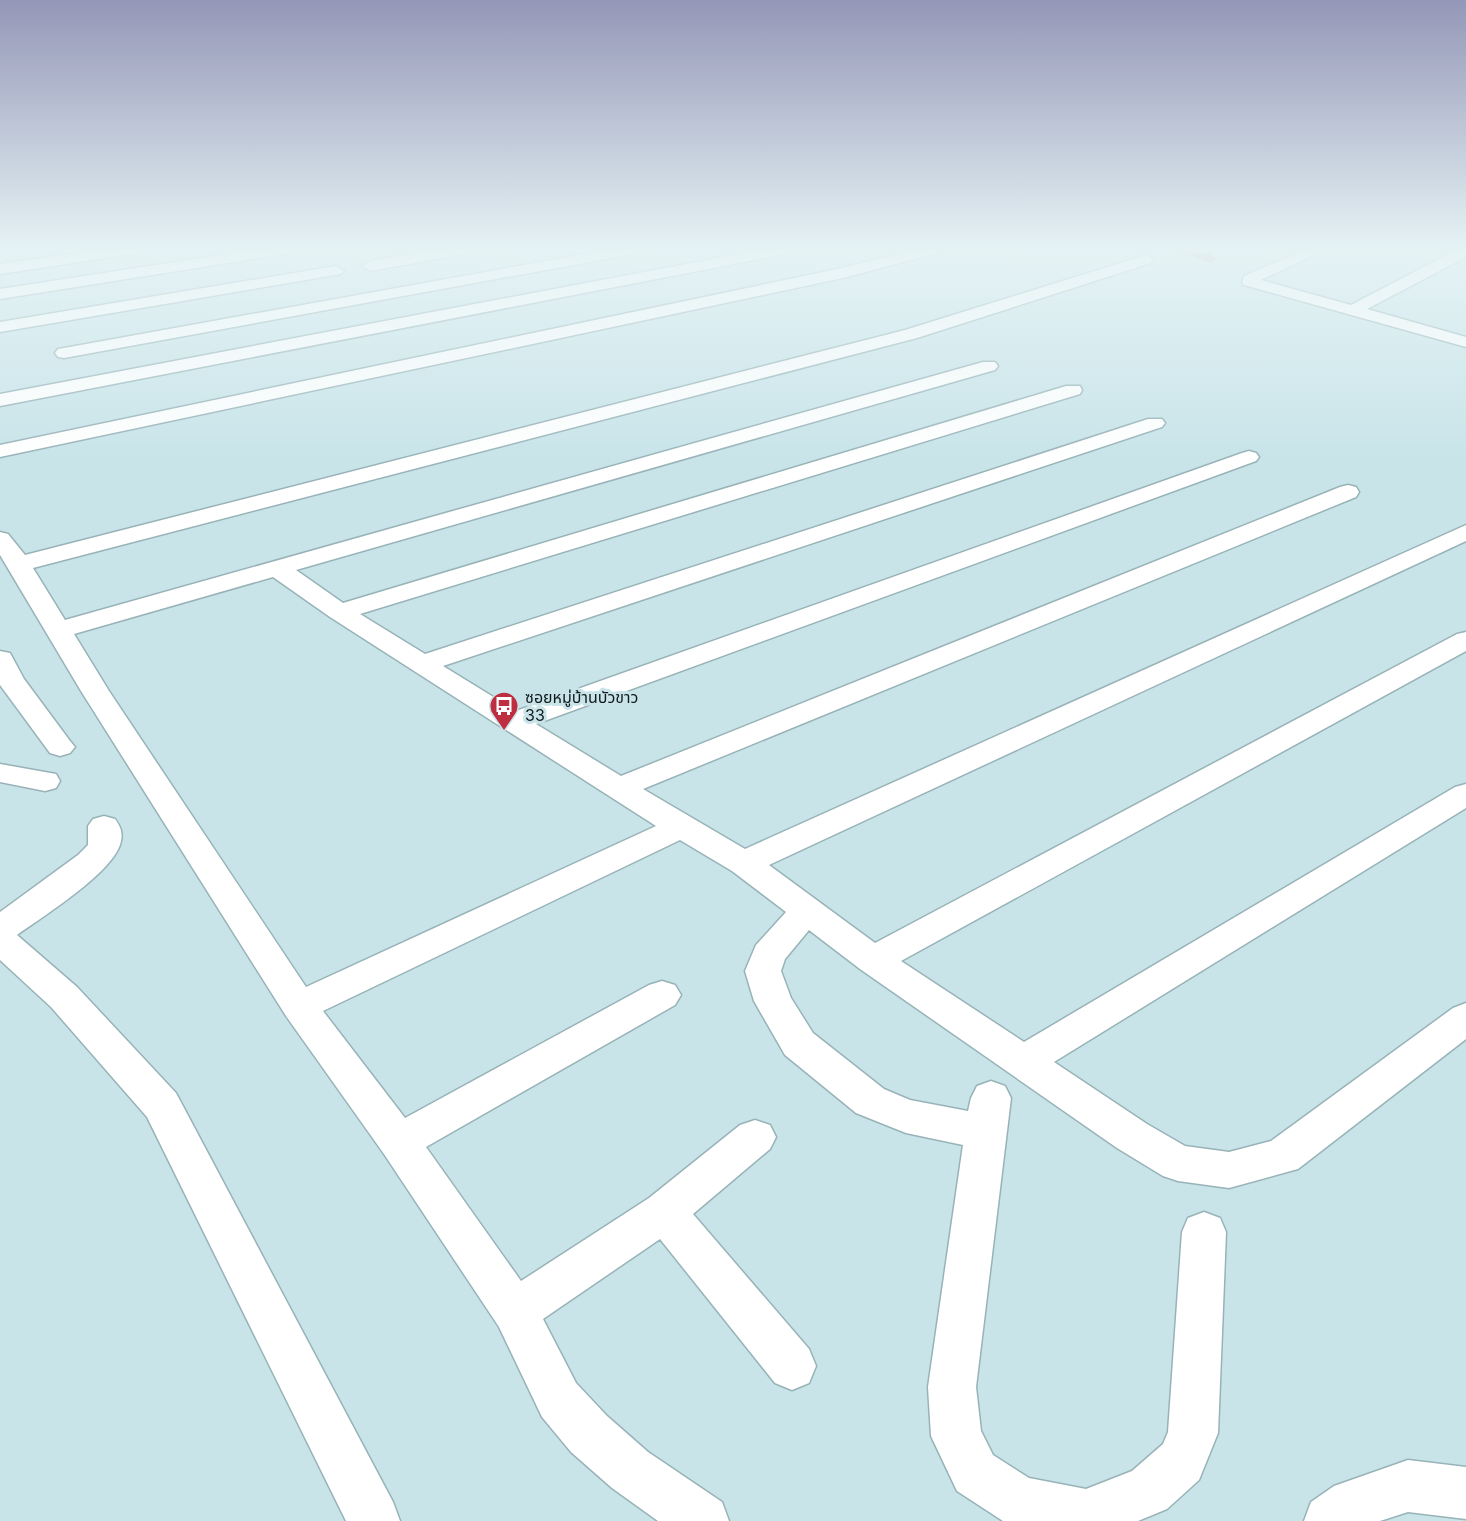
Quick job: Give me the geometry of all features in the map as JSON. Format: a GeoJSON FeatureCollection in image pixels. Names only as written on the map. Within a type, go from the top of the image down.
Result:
{"type":"FeatureCollection","features":[{"type":"Feature","properties":{"kind":"street"},"geometry":{"type":"LineString","coordinates":[[1,334],[68,320]]}},
{"type":"Feature","properties":{"kind":"street"},"geometry":{"type":"LineString","coordinates":[[64,353],[247,320]]}},
{"type":"Feature","properties":{"kind":"street"},"geometry":{"type":"LineString","coordinates":[[0,400],[419,320]]}},
{"type":"Feature","properties":{"kind":"street"},"geometry":{"type":"LineString","coordinates":[[0,451],[619,320]]}},
{"type":"Feature","properties":{"kind":"street"},"geometry":{"type":"LineString","coordinates":[[19,564],[911,334],[956,320]]}},
{"type":"Feature","properties":{"kind":"street"},"geometry":{"type":"LineString","coordinates":[[1386,320],[1466,341]]}},
{"type":"Feature","properties":{"kind":"street"},"geometry":{"type":"LineString","coordinates":[[372,329],[414,363]]}},
{"type":"Feature","properties":{"kind":"street"},"geometry":{"type":"LineString","coordinates":[[59,630],[989,366]]}},
{"type":"Feature","properties":{"kind":"street"},"geometry":{"type":"LineString","coordinates":[[339,612],[1073,390]]}},
{"type":"Feature","properties":{"kind":"street"},"geometry":{"type":"LineString","coordinates":[[422,664],[1155,423]]}},
{"type":"Feature","properties":{"kind":"street"},"geometry":{"type":"LineString","coordinates":[[513,722],[1249,457]]}},
{"type":"Feature","properties":{"kind":"street"},"geometry":{"type":"LineString","coordinates":[[620,787],[1348,492]]}},
{"type":"Feature","properties":{"kind":"street"},"geometry":{"type":"LineString","coordinates":[[744,863],[1466,532]]}},
{"type":"Feature","properties":{"kind":"street"},"geometry":{"type":"LineString","coordinates":[[0,539],[19,564],[95,691],[298,1006],[399,1142],[515,1311],[559,1400],[589,1434],[630,1470],[703,1521]]}},
{"type":"Feature","properties":{"kind":"street"},"geometry":{"type":"LineString","coordinates":[[275,567],[339,612],[513,722],[681,827],[744,863],[873,960],[1132,1136],[1179,1163],[1229,1170],[1283,1156],[1466,1018]]}},
{"type":"Feature","properties":{"kind":"street"},"geometry":{"type":"LineString","coordinates":[[873,960],[1466,640]]}},
{"type":"Feature","properties":{"kind":"street"},"geometry":{"type":"LineString","coordinates":[[4,674],[60,747]]}},
{"type":"Feature","properties":{"kind":"street"},"geometry":{"type":"LineString","coordinates":[[3,769],[45,782]]}},
{"type":"Feature","properties":{"kind":"street"},"geometry":{"type":"LineString","coordinates":[[1023,1062],[1466,794]]}},
{"type":"Feature","properties":{"kind":"street"},"geometry":{"type":"LineString","coordinates":[[0,929],[67,880],[101,851],[107,837],[104,826]]}},
{"type":"Feature","properties":{"kind":"street"},"geometry":{"type":"LineString","coordinates":[[298,1006],[681,827]]}},
{"type":"Feature","properties":{"kind":"street"},"geometry":{"type":"LineString","coordinates":[[807,910],[769,954],[763,971],[773,1001],[799,1044],[870,1101],[906,1116],[988,1115],[952,1387],[956,1436],[975,1473],[1020,1502],[1086,1515],[1149,1491],[1181,1462],[1193,1433],[1204,1232]]}},
{"type":"Feature","properties":{"kind":"street"},"geometry":{"type":"LineString","coordinates":[[0,940],[64,997],[162,1105],[374,1521]]}},
{"type":"Feature","properties":{"kind":"street"},"geometry":{"type":"LineString","coordinates":[[399,1142],[662,995]]}},
{"type":"Feature","properties":{"kind":"street"},"geometry":{"type":"LineString","coordinates":[[515,1311],[664,1212],[755,1137]]}},
{"type":"Feature","properties":{"kind":"street"},"geometry":{"type":"LineString","coordinates":[[664,1212],[792,1366]]}},
{"type":"Feature","properties":{"kind":"street"},"geometry":{"type":"LineString","coordinates":[[1330,1521],[1352,1504],[1408,1486],[1466,1493]]}},
{"type":"Feature","properties":{"kind":"place","name":"ซอยหมู่บ้านบัวขาว 33"},"geometry":{"type":"Point","coordinates":[504,732]}}]}
